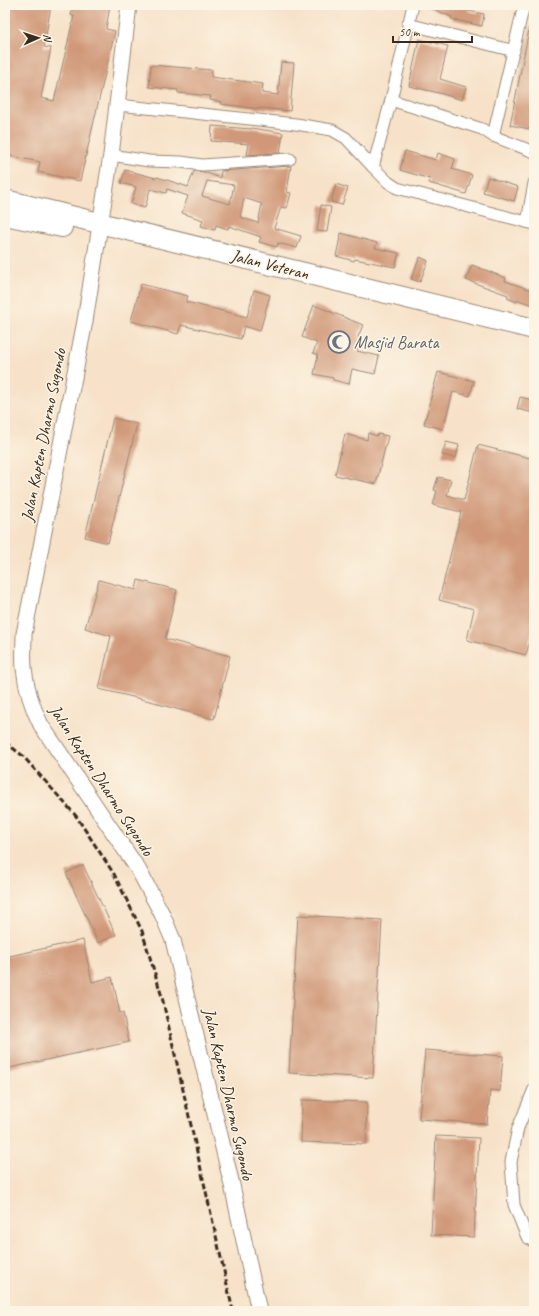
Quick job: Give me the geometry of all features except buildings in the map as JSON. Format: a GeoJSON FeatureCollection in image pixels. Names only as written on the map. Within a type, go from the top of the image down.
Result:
{"type":"FeatureCollection","features":[{"type":"Feature","properties":{"kind":"highway","name":"Jalan Veteran"},"geometry":{"type":"LineString","coordinates":[[5,200],[99,229],[534,342]]}},
{"type":"Feature","properties":{"kind":"highway","name":"Jalan Veteran"},"geometry":{"type":"LineString","coordinates":[[5,215],[99,229],[534,329]]}},
{"type":"Feature","properties":{"kind":"main road","name":"Jalan Kapten Dharmo Sugondo"},"geometry":{"type":"LineString","coordinates":[[129,5],[118,105],[85,321],[24,634],[24,668],[29,696],[41,725],[138,869],[162,914],[173,940],[232,1186],[259,1311]]}},
{"type":"Feature","properties":{"kind":"street"},"geometry":{"type":"LineString","coordinates":[[373,167],[391,100],[413,5]]}},
{"type":"Feature","properties":{"kind":"street"},"geometry":{"type":"LineString","coordinates":[[493,136],[524,5]]}},
{"type":"Feature","properties":{"kind":"street"},"geometry":{"type":"LineString","coordinates":[[408,24],[514,52]]}},
{"type":"Feature","properties":{"kind":"street"},"geometry":{"type":"LineString","coordinates":[[391,100],[482,129],[493,136],[534,152]]}},
{"type":"Feature","properties":{"kind":"street"},"geometry":{"type":"LineString","coordinates":[[118,105],[296,124],[332,130],[346,138],[388,182],[397,188],[531,223],[534,183]]}},
{"type":"Feature","properties":{"kind":"street"},"geometry":{"type":"LineString","coordinates":[[111,155],[149,161],[181,162],[202,165],[290,159]]}},
{"type":"Feature","properties":{"kind":"street"},"geometry":{"type":"LineString","coordinates":[[534,1089],[518,1128],[511,1162],[514,1205],[527,1238],[534,1242]]}},
{"type":"Feature","properties":{"kind":"railway"},"geometry":{"type":"LineString","coordinates":[[5,742],[23,756],[76,816],[114,874],[142,931],[162,997],[233,1311]]}},
{"type":"Feature","properties":{"kind":"place","name":"Masjid Barata"},"geometry":{"type":"Point","coordinates":[339,342]}}]}
